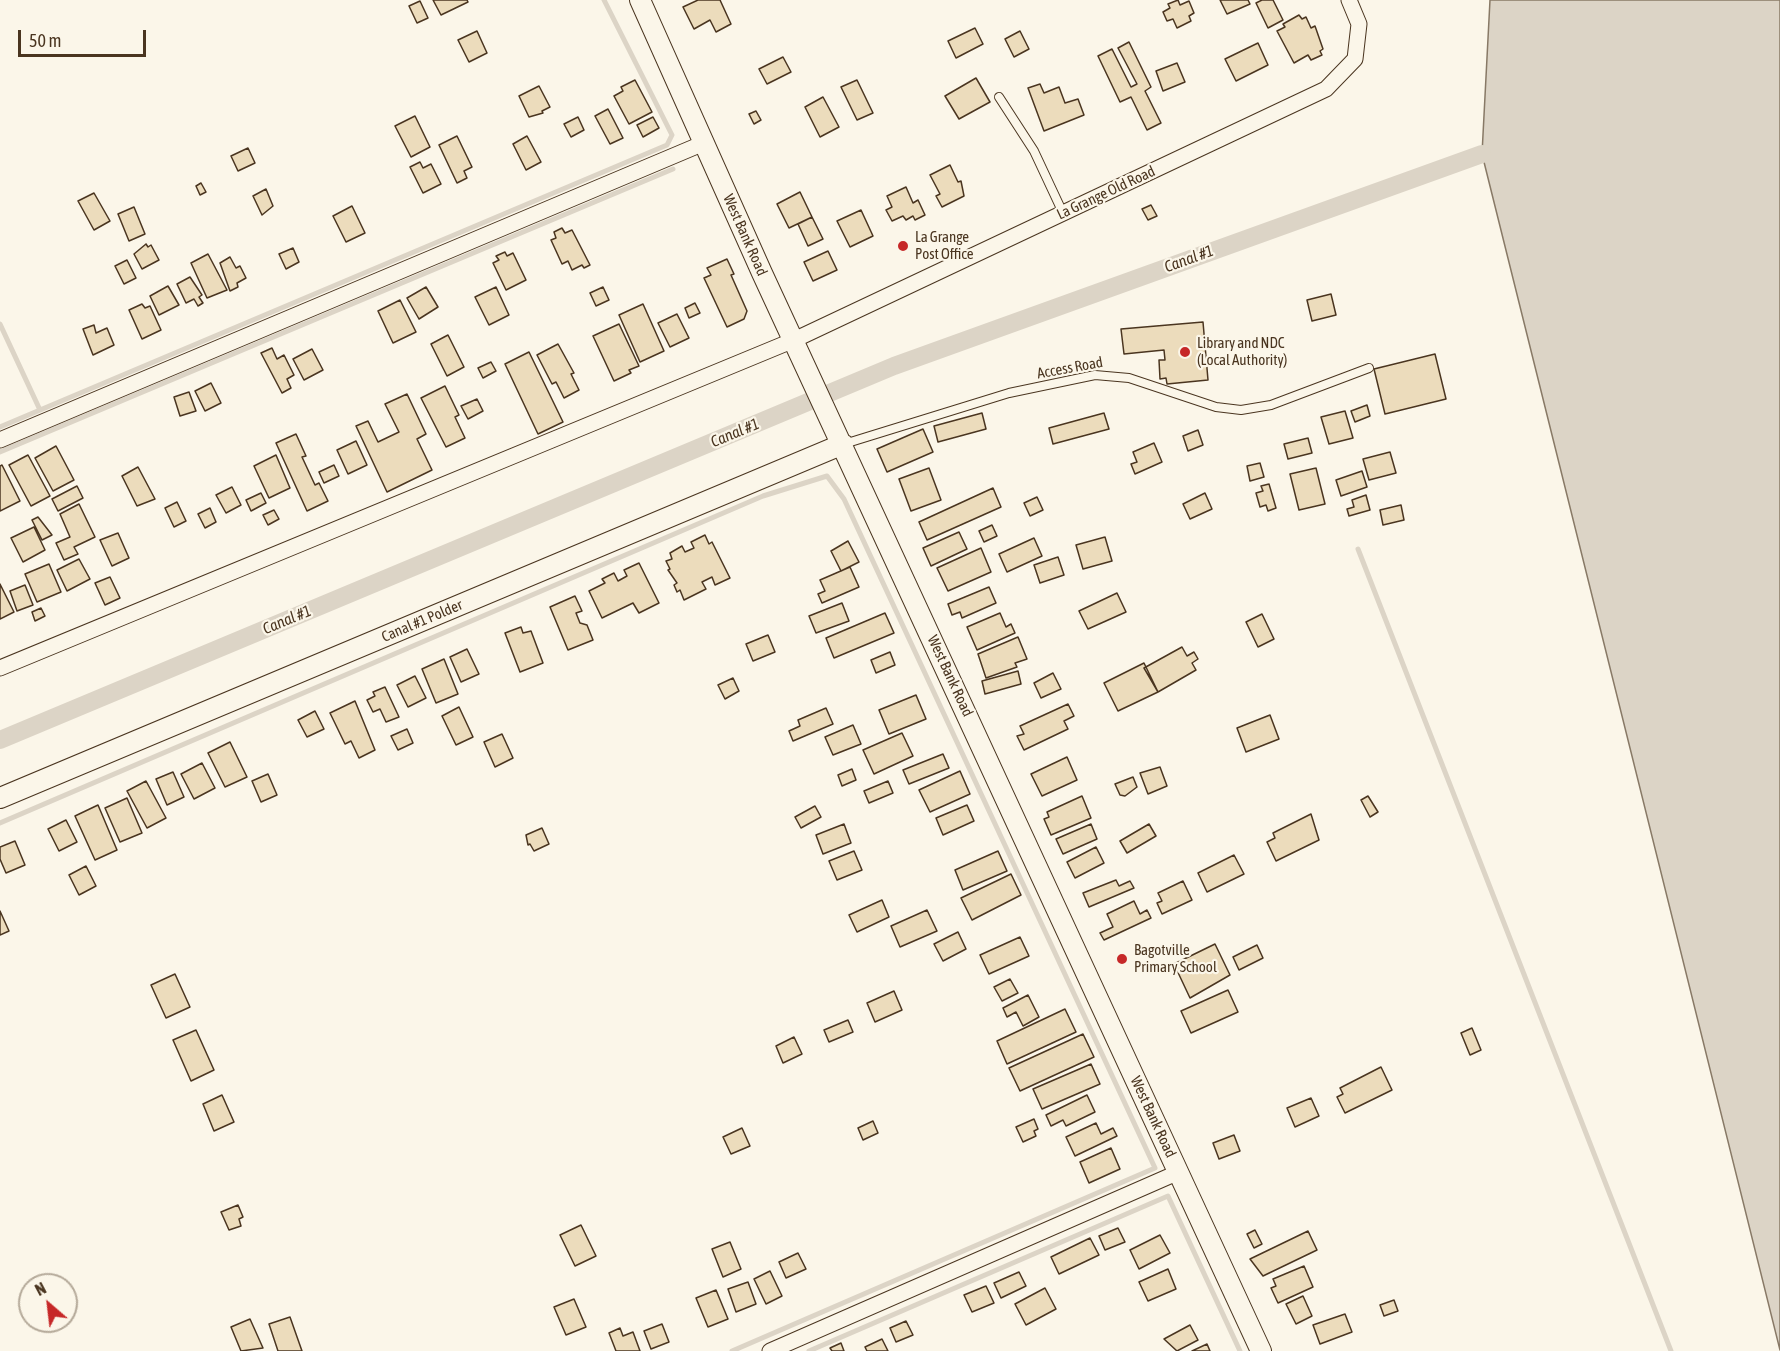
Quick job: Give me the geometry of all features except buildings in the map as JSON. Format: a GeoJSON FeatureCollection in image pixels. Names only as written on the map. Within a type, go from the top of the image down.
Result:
{"type":"FeatureCollection","features":[{"type":"Feature","properties":{"kind":"street","name":"West Bank Road"},"geometry":{"type":"LineString","coordinates":[[640,0],[798,349],[1261,1351]]}},
{"type":"Feature","properties":{"kind":"street","name":"La Grange Old Road"},"geometry":{"type":"LineString","coordinates":[[0,668],[798,349],[1063,213],[1326,89],[1355,58],[1359,24],[1349,0]]}},
{"type":"Feature","properties":{"kind":"street"},"geometry":{"type":"LineString","coordinates":[[0,440],[704,143]]}},
{"type":"Feature","properties":{"kind":"street","name":"Canal #1 Polder"},"geometry":{"type":"LineString","coordinates":[[0,798],[843,444]]}},
{"type":"Feature","properties":{"kind":"street"},"geometry":{"type":"LineString","coordinates":[[770,1351],[1179,1172]]}},
{"type":"Feature","properties":{"kind":"lane"},"geometry":{"type":"LineString","coordinates":[[999,97],[1034,151],[1063,213]]}},
{"type":"Feature","properties":{"kind":"lane","name":"Access Road"},"geometry":{"type":"LineString","coordinates":[[843,444],[1009,393],[1095,375],[1129,378],[1216,406],[1241,410],[1270,405],[1369,368]]}},
{"type":"Feature","properties":{"kind":"shaded area"},"geometry":{"type":"Polygon","coordinates":[[[1490,0],[1780,0],[1780,1350],[1482,154],[1490,0]]]}},
{"type":"Feature","properties":{"kind":"waterway"},"geometry":{"type":"LineString","coordinates":[[0,427],[667,145],[672,135],[604,0]]}},
{"type":"Feature","properties":{"kind":"waterway","name":"Canal #1"},"geometry":{"type":"LineString","coordinates":[[0,740],[894,366],[1482,154]]}},
{"type":"Feature","properties":{"kind":"waterway"},"geometry":{"type":"LineString","coordinates":[[0,452],[673,169]]}},
{"type":"Feature","properties":{"kind":"waterway"},"geometry":{"type":"LineString","coordinates":[[0,324],[40,410]]}},
{"type":"Feature","properties":{"kind":"waterway"},"geometry":{"type":"LineString","coordinates":[[0,823],[763,496],[827,476],[844,499],[1155,1168],[732,1351]]}},
{"type":"Feature","properties":{"kind":"waterway"},"geometry":{"type":"LineString","coordinates":[[1358,549],[1671,1351]]}},
{"type":"Feature","properties":{"kind":"waterway"},"geometry":{"type":"LineString","coordinates":[[809,1351],[1168,1196],[1240,1351]]}},
{"type":"Feature","properties":{"kind":"place","name":"La Grange Post Office"},"geometry":{"type":"Point","coordinates":[903,246]}},
{"type":"Feature","properties":{"kind":"place","name":"Library and NDC (Local Authority)"},"geometry":{"type":"Point","coordinates":[1185,352]}},
{"type":"Feature","properties":{"kind":"place","name":"Bagotville Primary School"},"geometry":{"type":"Point","coordinates":[1122,959]}}]}
